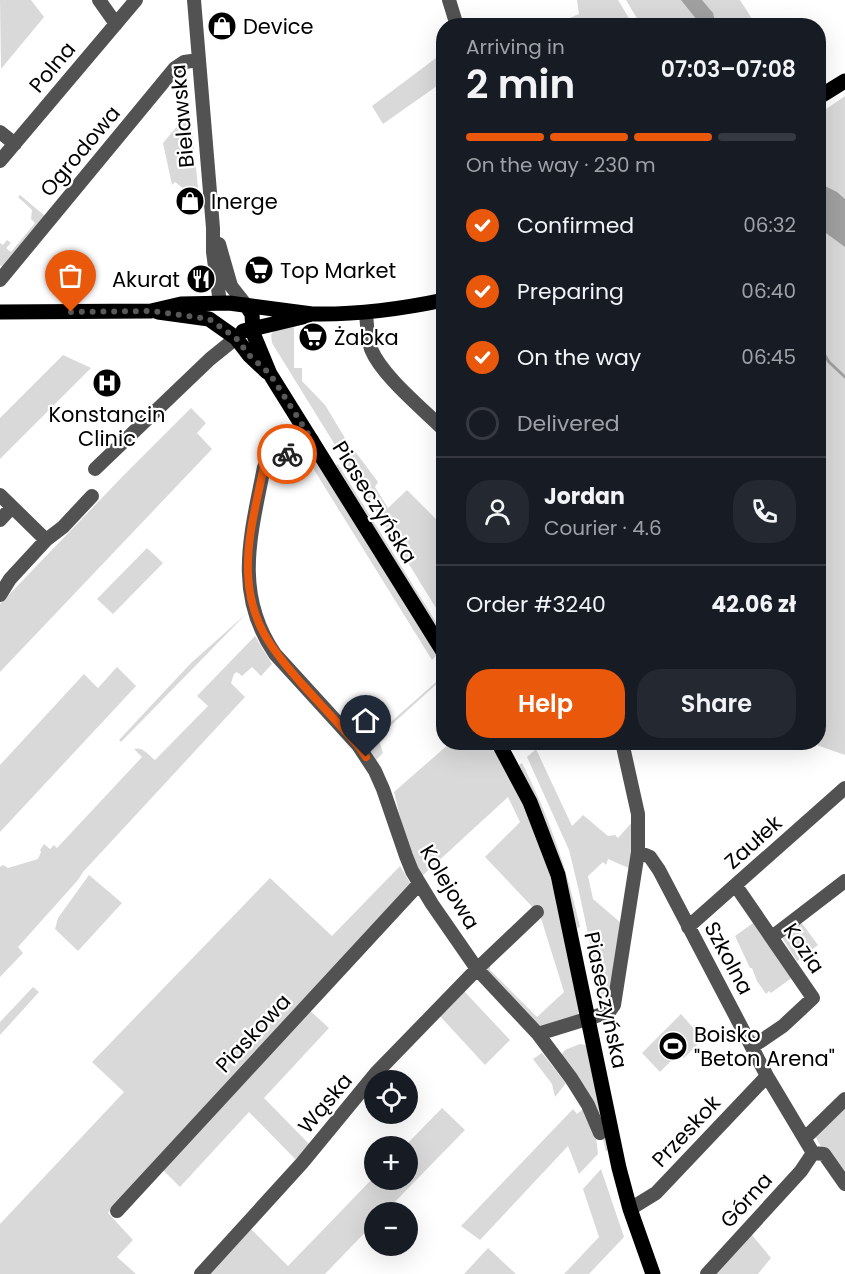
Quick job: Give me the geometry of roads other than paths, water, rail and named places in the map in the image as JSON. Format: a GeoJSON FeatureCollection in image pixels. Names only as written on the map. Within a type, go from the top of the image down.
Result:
{"type":"FeatureCollection","features":[{"type":"Feature","properties":{"kind":"main road"},"geometry":{"type":"LineString","coordinates":[[826,93],[845,81]]}},
{"type":"Feature","properties":{"kind":"main road"},"geometry":{"type":"LineString","coordinates":[[152,311],[187,304],[220,303],[312,314],[366,312],[436,301]]}},
{"type":"Feature","properties":{"kind":"main road"},"geometry":{"type":"LineString","coordinates":[[220,303],[230,335]]}},
{"type":"Feature","properties":{"kind":"main road","name":"Piaseczyńska"},"geometry":{"type":"LineString","coordinates":[[246,305],[252,314],[253,329],[270,374],[436,640]]}},
{"type":"Feature","properties":{"kind":"main road"},"geometry":{"type":"LineString","coordinates":[[0,312],[152,311],[202,317],[211,320],[230,335]]}},
{"type":"Feature","properties":{"kind":"main road"},"geometry":{"type":"LineString","coordinates":[[230,335],[312,314]]}},
{"type":"Feature","properties":{"kind":"main road","name":"Piaseczyńska"},"geometry":{"type":"LineString","coordinates":[[230,335],[270,374]]}},
{"type":"Feature","properties":{"kind":"main road","name":"Piaseczyńska"},"geometry":{"type":"LineString","coordinates":[[502,750],[530,802],[558,875],[619,1168],[630,1209],[653,1274]]}},
{"type":"Feature","properties":{"kind":"street"},"geometry":{"type":"LineString","coordinates":[[99,0],[116,24]]}},
{"type":"Feature","properties":{"kind":"street","name":"Polna"},"geometry":{"type":"LineString","coordinates":[[0,161],[136,0]]}},
{"type":"Feature","properties":{"kind":"street","name":"Bielawska"},"geometry":{"type":"LineString","coordinates":[[194,0],[213,228],[213,252],[220,303]]}},
{"type":"Feature","properties":{"kind":"street"},"geometry":{"type":"LineString","coordinates":[[449,0],[455,18]]}},
{"type":"Feature","properties":{"kind":"street","name":"Ogrodowa"},"geometry":{"type":"LineString","coordinates":[[0,280],[176,68],[184,62],[199,60]]}},
{"type":"Feature","properties":{"kind":"street"},"geometry":{"type":"LineString","coordinates":[[0,132],[15,144]]}},
{"type":"Feature","properties":{"kind":"street","name":"Bielawska"},"geometry":{"type":"LineString","coordinates":[[213,228],[231,286],[246,305]]}},
{"type":"Feature","properties":{"kind":"street"},"geometry":{"type":"LineString","coordinates":[[366,312],[369,341],[376,359],[436,422]]}},
{"type":"Feature","properties":{"kind":"street"},"geometry":{"type":"LineString","coordinates":[[95,469],[210,359],[230,335]]}},
{"type":"Feature","properties":{"kind":"street","name":"Kolejowa"},"geometry":{"type":"LineString","coordinates":[[312,440],[264,466],[249,543],[248,572],[252,605],[261,629],[275,654],[358,746],[375,771],[406,856],[419,884],[477,969],[538,1034],[584,1098],[600,1133]]}},
{"type":"Feature","properties":{"kind":"street"},"geometry":{"type":"LineString","coordinates":[[0,495],[46,540]]}},
{"type":"Feature","properties":{"kind":"street"},"geometry":{"type":"LineString","coordinates":[[0,596],[10,579],[92,496]]}},
{"type":"Feature","properties":{"kind":"street"},"geometry":{"type":"LineString","coordinates":[[0,520],[12,507]]}},
{"type":"Feature","properties":{"kind":"street"},"geometry":{"type":"LineString","coordinates":[[538,1034],[609,1012],[614,1005],[638,852],[638,814],[624,750]]}},
{"type":"Feature","properties":{"kind":"street","name":"Zaułek"},"geometry":{"type":"LineString","coordinates":[[688,927],[845,788]]}},
{"type":"Feature","properties":{"kind":"street","name":"Szkolna"},"geometry":{"type":"LineString","coordinates":[[638,852],[647,855],[655,864],[767,1076],[813,1153]]}},
{"type":"Feature","properties":{"kind":"street"},"geometry":{"type":"LineString","coordinates":[[772,937],[845,881]]}},
{"type":"Feature","properties":{"kind":"street","name":"Piaskowa"},"geometry":{"type":"LineString","coordinates":[[117,1211],[419,884]]}},
{"type":"Feature","properties":{"kind":"street","name":"Kozia"},"geometry":{"type":"LineString","coordinates":[[736,886],[813,998],[783,1026],[752,1047]]}},
{"type":"Feature","properties":{"kind":"street","name":"Wąska"},"geometry":{"type":"LineString","coordinates":[[201,1274],[302,1163],[376,1073],[477,969],[537,912]]}},
{"type":"Feature","properties":{"kind":"street","name":"Przeskok"},"geometry":{"type":"LineString","coordinates":[[630,1209],[656,1193],[767,1076]]}},
{"type":"Feature","properties":{"kind":"street"},"geometry":{"type":"LineString","coordinates":[[805,1138],[845,1099]]}},
{"type":"Feature","properties":{"kind":"street"},"geometry":{"type":"LineString","coordinates":[[813,1153],[824,1154],[845,1184]]}},
{"type":"Feature","properties":{"kind":"street","name":"Górna"},"geometry":{"type":"LineString","coordinates":[[707,1274],[801,1171],[813,1153]]}},
{"type":"Feature","properties":{"kind":"waterway"},"geometry":{"type":"LineString","coordinates":[[826,357],[845,377]]}},
{"type":"Feature","properties":{"kind":"place","name":"Device"},"geometry":{"type":"Point","coordinates":[222,26]}},
{"type":"Feature","properties":{"kind":"place","name":"Inerge"},"geometry":{"type":"Point","coordinates":[190,201]}},
{"type":"Feature","properties":{"kind":"place","name":"Top Market"},"geometry":{"type":"Point","coordinates":[259,270]}},
{"type":"Feature","properties":{"kind":"place","name":"Akurat"},"geometry":{"type":"Point","coordinates":[201,279]}},
{"type":"Feature","properties":{"kind":"place","name":"Żabka"},"geometry":{"type":"Point","coordinates":[313,337]}},
{"type":"Feature","properties":{"kind":"place","name":"Konstancin Clinic"},"geometry":{"type":"Point","coordinates":[107,383]}},
{"type":"Feature","properties":{"kind":"place","name":"Boisko \"Beton Arena\""},"geometry":{"type":"Point","coordinates":[673,1046]}}]}
